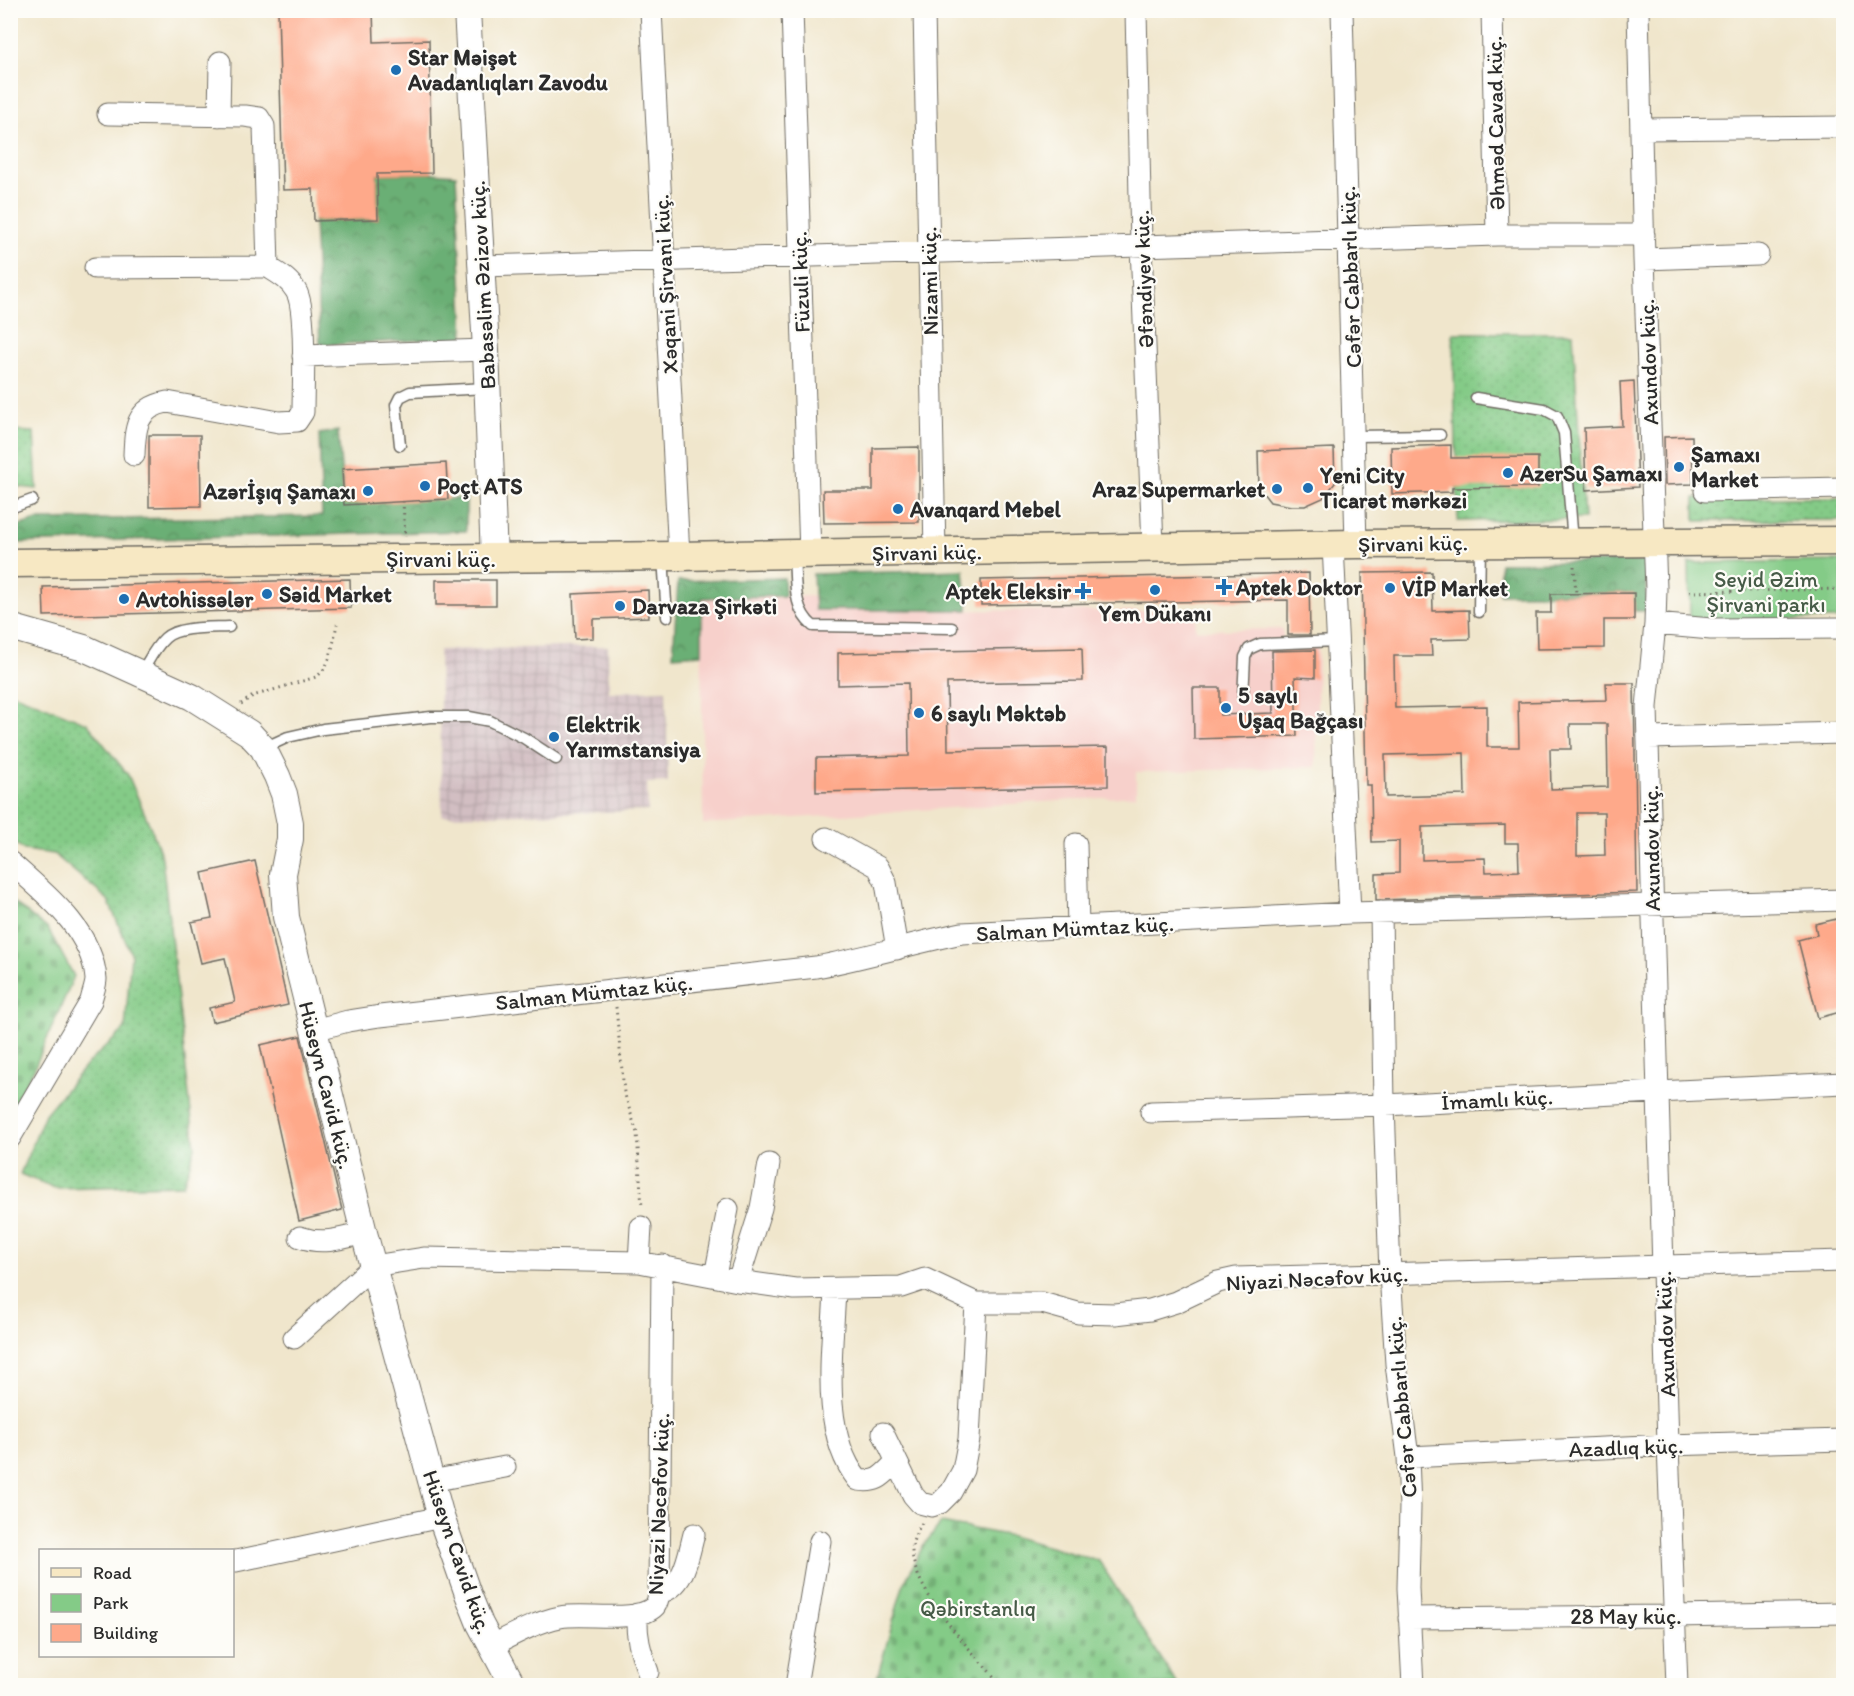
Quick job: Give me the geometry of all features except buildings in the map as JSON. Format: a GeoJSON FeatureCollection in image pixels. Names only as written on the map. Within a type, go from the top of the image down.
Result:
{"type":"FeatureCollection","features":[{"type":"Feature","properties":{"kind":"main road","name":"Şirvani küç."},"geometry":{"type":"LineString","coordinates":[[10,563],[671,557],[1153,546],[1844,541]]}},
{"type":"Feature","properties":{"kind":"street","name":"Babasəlim Əzizov küç."},"geometry":{"type":"LineString","coordinates":[[467,10],[486,350],[494,559]]}},
{"type":"Feature","properties":{"kind":"street","name":"Xəqani Şirvani küç."},"geometry":{"type":"LineString","coordinates":[[651,10],[663,260],[671,557]]}},
{"type":"Feature","properties":{"kind":"street","name":"Füzuli küç."},"geometry":{"type":"LineString","coordinates":[[792,10],[799,256],[802,554]]}},
{"type":"Feature","properties":{"kind":"street","name":"Nizami küç."},"geometry":{"type":"LineString","coordinates":[[924,10],[935,552]]}},
{"type":"Feature","properties":{"kind":"street","name":"Əfəndiyev küç."},"geometry":{"type":"LineString","coordinates":[[1136,10],[1141,245],[1153,546]]}},
{"type":"Feature","properties":{"kind":"street","name":"Cəfər Cabbarlı küç."},"geometry":{"type":"LineString","coordinates":[[1342,10],[1354,436],[1338,641],[1350,913]]}},
{"type":"Feature","properties":{"kind":"street","name":"Əhməd Cavad küç."},"geometry":{"type":"LineString","coordinates":[[1492,10],[1497,236]]}},
{"type":"Feature","properties":{"kind":"street","name":"Axundov küç."},"geometry":{"type":"LineString","coordinates":[[1638,10],[1644,259],[1655,541],[1655,624],[1648,687],[1648,738],[1677,1686]]}},
{"type":"Feature","properties":{"kind":"street"},"geometry":{"type":"LineString","coordinates":[[219,116],[220,62]]}},
{"type":"Feature","properties":{"kind":"street"},"geometry":{"type":"LineString","coordinates":[[108,114],[259,118],[264,126],[268,267]]}},
{"type":"Feature","properties":{"kind":"street"},"geometry":{"type":"LineString","coordinates":[[1642,129],[1844,127]]}},
{"type":"Feature","properties":{"kind":"street"},"geometry":{"type":"LineString","coordinates":[[481,266],[1141,245],[1497,236],[1644,235]]}},
{"type":"Feature","properties":{"kind":"street"},"geometry":{"type":"LineString","coordinates":[[1644,259],[1758,255]]}},
{"type":"Feature","properties":{"kind":"street"},"geometry":{"type":"LineString","coordinates":[[95,268],[268,267],[287,279],[298,293],[302,314],[303,412],[297,421],[279,422],[167,402],[148,409],[135,428],[134,455]]}},
{"type":"Feature","properties":{"kind":"street"},"geometry":{"type":"LineString","coordinates":[[303,357],[486,350]]}},
{"type":"Feature","properties":{"kind":"street"},"geometry":{"type":"LineString","coordinates":[[1706,491],[1844,488]]}},
{"type":"Feature","properties":{"kind":"street"},"geometry":{"type":"LineString","coordinates":[[1655,624],[1711,629],[1844,628]]}},
{"type":"Feature","properties":{"kind":"street","name":"Hüseyn Cavid küç."},"geometry":{"type":"LineString","coordinates":[[10,627],[84,648],[192,698],[249,733],[263,748],[284,794],[290,823],[283,891],[286,916],[364,1233],[441,1516],[468,1594],[491,1646],[513,1686]]}},
{"type":"Feature","properties":{"kind":"street"},"geometry":{"type":"LineString","coordinates":[[1648,738],[1844,733]]}},
{"type":"Feature","properties":{"kind":"street"},"geometry":{"type":"LineString","coordinates":[[826,838],[878,867],[886,883],[897,949]]}},
{"type":"Feature","properties":{"kind":"street"},"geometry":{"type":"LineString","coordinates":[[1076,844],[1078,928]]}},
{"type":"Feature","properties":{"kind":"street"},"geometry":{"type":"LineString","coordinates":[[10,862],[51,900],[74,926],[89,951],[96,980],[91,1001],[10,1138]]}},
{"type":"Feature","properties":{"kind":"street","name":"Salman Mümtaz küç."},"geometry":{"type":"LineString","coordinates":[[314,1030],[380,1016],[816,967],[858,960],[962,933],[1350,913],[1844,900]]}},
{"type":"Feature","properties":{"kind":"street","name":"Cəfər Cabbarlı küç."},"geometry":{"type":"LineString","coordinates":[[1381,912],[1390,1274],[1396,1364],[1408,1456],[1409,1618],[1413,1686]]}},
{"type":"Feature","properties":{"kind":"street","name":"İmamlı küç."},"geometry":{"type":"LineString","coordinates":[[1151,1112],[1384,1105],[1844,1083]]}},
{"type":"Feature","properties":{"kind":"street"},"geometry":{"type":"LineString","coordinates":[[738,1281],[761,1208],[769,1164]]}},
{"type":"Feature","properties":{"kind":"street"},"geometry":{"type":"LineString","coordinates":[[715,1276],[728,1209]]}},
{"type":"Feature","properties":{"kind":"street"},"geometry":{"type":"LineString","coordinates":[[639,1262],[641,1227]]}},
{"type":"Feature","properties":{"kind":"street"},"geometry":{"type":"LineString","coordinates":[[300,1237],[312,1241],[330,1242],[364,1233]]}},
{"type":"Feature","properties":{"kind":"street","name":"Niyazi Nəcəfov küç."},"geometry":{"type":"LineString","coordinates":[[373,1266],[424,1258],[639,1262],[738,1281],[795,1288],[835,1289],[901,1287],[925,1279],[976,1303],[994,1305],[1042,1303],[1078,1313],[1115,1314],[1150,1310],[1176,1302],[1218,1282],[1236,1278],[1844,1261]]}},
{"type":"Feature","properties":{"kind":"street","name":"Niyazi Nəcəfov küç."},"geometry":{"type":"LineString","coordinates":[[491,1646],[540,1622],[561,1616],[637,1614],[657,1604],[660,1593],[662,1265]]}},
{"type":"Feature","properties":{"kind":"street"},"geometry":{"type":"LineString","coordinates":[[294,1338],[373,1266]]}},
{"type":"Feature","properties":{"kind":"street"},"geometry":{"type":"LineString","coordinates":[[835,1289],[831,1402],[849,1469],[858,1480],[872,1482],[881,1477],[896,1462]]}},
{"type":"Feature","properties":{"kind":"street"},"geometry":{"type":"LineString","coordinates":[[883,1433],[913,1495],[920,1503],[932,1506],[940,1503],[951,1492],[963,1470],[969,1439],[976,1303]]}},
{"type":"Feature","properties":{"kind":"street","name":"Azadlıq küç."},"geometry":{"type":"LineString","coordinates":[[1408,1456],[1844,1440]]}},
{"type":"Feature","properties":{"kind":"street"},"geometry":{"type":"LineString","coordinates":[[431,1481],[505,1467]]}},
{"type":"Feature","properties":{"kind":"street"},"geometry":{"type":"LineString","coordinates":[[236,1561],[441,1516]]}},
{"type":"Feature","properties":{"kind":"street"},"geometry":{"type":"LineString","coordinates":[[660,1593],[670,1591],[680,1579],[694,1534]]}},
{"type":"Feature","properties":{"kind":"street"},"geometry":{"type":"LineString","coordinates":[[796,1686],[820,1541]]}},
{"type":"Feature","properties":{"kind":"street","name":"28 May küç."},"geometry":{"type":"LineString","coordinates":[[1409,1618],[1844,1613]]}},
{"type":"Feature","properties":{"kind":"street"},"geometry":{"type":"LineString","coordinates":[[637,1614],[636,1635],[648,1672]]}},
{"type":"Feature","properties":{"kind":"lane"},"geometry":{"type":"LineString","coordinates":[[400,445],[396,405],[400,396],[410,392],[487,388]]}},
{"type":"Feature","properties":{"kind":"lane"},"geometry":{"type":"LineString","coordinates":[[1476,398],[1544,409],[1557,416],[1564,433],[1573,542]]}},
{"type":"Feature","properties":{"kind":"lane"},"geometry":{"type":"LineString","coordinates":[[1354,436],[1440,435]]}},
{"type":"Feature","properties":{"kind":"lane"},"geometry":{"type":"LineString","coordinates":[[10,508],[32,500]]}},
{"type":"Feature","properties":{"kind":"lane"},"geometry":{"type":"LineString","coordinates":[[1479,612],[1480,543]]}},
{"type":"Feature","properties":{"kind":"lane"},"geometry":{"type":"LineString","coordinates":[[802,554],[797,604],[803,618],[813,626],[952,628]]}},
{"type":"Feature","properties":{"kind":"lane"},"geometry":{"type":"LineString","coordinates":[[667,617],[671,557]]}},
{"type":"Feature","properties":{"kind":"lane"},"geometry":{"type":"LineString","coordinates":[[141,674],[164,639],[170,634],[181,630],[229,627]]}},
{"type":"Feature","properties":{"kind":"lane"},"geometry":{"type":"LineString","coordinates":[[1243,698],[1245,657],[1249,649],[1260,644],[1338,641]]}},
{"type":"Feature","properties":{"kind":"lane"},"geometry":{"type":"LineString","coordinates":[[263,748],[288,737],[323,729],[431,717],[469,717],[490,721],[524,738],[556,759]]}},
{"type":"Feature","properties":{"kind":"path"},"geometry":{"type":"LineString","coordinates":[[403,501],[407,560]]}},
{"type":"Feature","properties":{"kind":"path"},"geometry":{"type":"LineString","coordinates":[[1573,542],[1576,594]]}},
{"type":"Feature","properties":{"kind":"path"},"geometry":{"type":"LineString","coordinates":[[1689,592],[1844,589]]}},
{"type":"Feature","properties":{"kind":"path"},"geometry":{"type":"LineString","coordinates":[[227,718],[253,696],[321,674],[329,661],[337,624]]}},
{"type":"Feature","properties":{"kind":"path"},"geometry":{"type":"LineString","coordinates":[[614,991],[624,1092],[637,1133],[643,1198],[641,1227]]}},
{"type":"Feature","properties":{"kind":"path"},"geometry":{"type":"LineString","coordinates":[[932,1506],[916,1534],[912,1550],[917,1572],[937,1608],[1002,1686]]}},
{"type":"Feature","properties":{"kind":"shaded area","name":"6 saylı Məktəb"},"geometry":{"type":"Polygon","coordinates":[[[815,596],[816,610],[1195,611],[1196,630],[1283,629],[1282,648],[1318,647],[1316,767],[1136,772],[1136,796],[703,824],[701,598],[815,596]]]}},
{"type":"Feature","properties":{"kind":"shaded area","name":"Elektrik Yarımstansiya"},"geometry":{"type":"Polygon","coordinates":[[[608,646],[609,692],[666,690],[668,782],[647,783],[648,811],[442,816],[439,650],[608,646]]]}},
{"type":"Feature","properties":{"kind":"green space"},"geometry":{"type":"Polygon","coordinates":[[[377,174],[456,175],[464,338],[320,345],[314,221],[378,219],[377,174]]]}},
{"type":"Feature","properties":{"kind":"green space"},"geometry":{"type":"Polygon","coordinates":[[[1453,333],[1573,333],[1584,519],[1458,521],[1453,333]]]}},
{"type":"Feature","properties":{"kind":"green space"},"geometry":{"type":"Polygon","coordinates":[[[11,431],[34,432],[37,489],[11,486],[11,431]]]}},
{"type":"Feature","properties":{"kind":"green space"},"geometry":{"type":"Polygon","coordinates":[[[338,431],[344,504],[466,498],[466,531],[11,543],[11,528],[37,520],[322,516],[319,434],[338,431]]]}},
{"type":"Feature","properties":{"kind":"green space"},"geometry":{"type":"Polygon","coordinates":[[[1695,498],[1843,498],[1843,520],[1695,521],[1695,498]]]}},
{"type":"Feature","properties":{"kind":"green space"},"geometry":{"type":"Polygon","coordinates":[[[1646,561],[1646,611],[1634,611],[1633,593],[1500,594],[1500,563],[1646,561]]]}},
{"type":"Feature","properties":{"kind":"green space","name":"Seyid Əzim Şirvani parkı"},"geometry":{"type":"Polygon","coordinates":[[[1843,561],[1843,619],[1690,621],[1689,563],[1843,561]]]}},
{"type":"Feature","properties":{"kind":"green space"},"geometry":{"type":"Polygon","coordinates":[[[964,570],[968,610],[815,610],[813,574],[964,570]]]}},
{"type":"Feature","properties":{"kind":"green space"},"geometry":{"type":"Polygon","coordinates":[[[784,578],[785,596],[702,598],[702,654],[673,656],[678,581],[784,578]]]}},
{"type":"Feature","properties":{"kind":"green space"},"geometry":{"type":"Polygon","coordinates":[[[10,692],[87,723],[128,775],[162,858],[195,1148],[183,1185],[55,1188],[20,1174],[45,1114],[87,1064],[125,1029],[131,954],[108,900],[54,854],[24,850],[11,840],[10,692]]]}},
{"type":"Feature","properties":{"kind":"green space"},"geometry":{"type":"Polygon","coordinates":[[[11,900],[48,929],[74,976],[34,1069],[11,1108],[11,900]]]}},
{"type":"Feature","properties":{"kind":"green space","name":"Qəbirstanlıq"},"geometry":{"type":"Polygon","coordinates":[[[941,1523],[1011,1536],[1099,1561],[1178,1685],[875,1685],[903,1586],[923,1546],[941,1523]]]}},
{"type":"Feature","properties":{"kind":"place","name":"Star Məişət Avadanlıqları Zavodu"},"geometry":{"type":"Point","coordinates":[396,70]}},
{"type":"Feature","properties":{"kind":"place","name":"Şamaxı Market"},"geometry":{"type":"Point","coordinates":[1679,467]}},
{"type":"Feature","properties":{"kind":"place","name":"AzerSu Şamaxı"},"geometry":{"type":"Point","coordinates":[1508,473]}},
{"type":"Feature","properties":{"kind":"place","name":"Poçt ATS"},"geometry":{"type":"Point","coordinates":[425,486]}},
{"type":"Feature","properties":{"kind":"place","name":"Yeni City Ticarət mərkəzi"},"geometry":{"type":"Point","coordinates":[1308,488]}},
{"type":"Feature","properties":{"kind":"place","name":"Araz Supermarket"},"geometry":{"type":"Point","coordinates":[1277,489]}},
{"type":"Feature","properties":{"kind":"place","name":"Azərİşıq Şamaxı"},"geometry":{"type":"Point","coordinates":[368,491]}},
{"type":"Feature","properties":{"kind":"place","name":"Avanqard Mebel"},"geometry":{"type":"Point","coordinates":[898,509]}},
{"type":"Feature","properties":{"kind":"place","name":"Aptek Doktor"},"geometry":{"type":"Point","coordinates":[1224,587]}},
{"type":"Feature","properties":{"kind":"place","name":"VİP Market"},"geometry":{"type":"Point","coordinates":[1390,588]}},
{"type":"Feature","properties":{"kind":"place","name":"Yem Dükanı"},"geometry":{"type":"Point","coordinates":[1155,590]}},
{"type":"Feature","properties":{"kind":"place","name":"Aptek Eleksir"},"geometry":{"type":"Point","coordinates":[1083,591]}},
{"type":"Feature","properties":{"kind":"place","name":"Səid Market"},"geometry":{"type":"Point","coordinates":[267,594]}},
{"type":"Feature","properties":{"kind":"place","name":"Avtohissələr"},"geometry":{"type":"Point","coordinates":[124,599]}},
{"type":"Feature","properties":{"kind":"place","name":"Darvaza Şirkəti"},"geometry":{"type":"Point","coordinates":[620,606]}},
{"type":"Feature","properties":{"kind":"place","name":"5 saylı Uşaq Bağçası"},"geometry":{"type":"Point","coordinates":[1226,708]}},
{"type":"Feature","properties":{"kind":"place","name":"6 saylı Məktəb"},"geometry":{"type":"Point","coordinates":[919,713]}},
{"type":"Feature","properties":{"kind":"place","name":"Elektrik Yarımstansiya"},"geometry":{"type":"Point","coordinates":[554,737]}}]}
